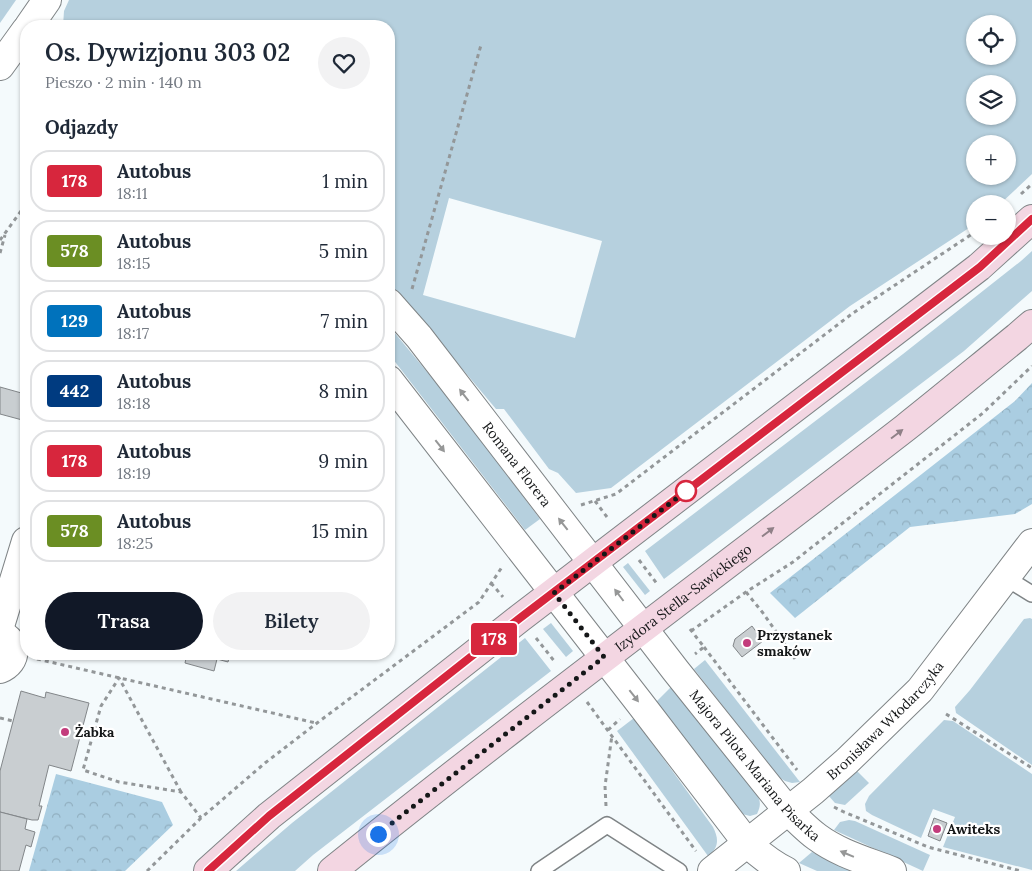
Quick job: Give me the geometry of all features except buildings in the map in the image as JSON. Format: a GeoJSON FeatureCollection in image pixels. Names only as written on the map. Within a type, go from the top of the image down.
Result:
{"type":"FeatureCollection","features":[{"type":"Feature","properties":{"kind":"main road"},"geometry":{"type":"LineString","coordinates":[[208,871],[269,816],[520,618],[980,267],[1032,219]]}},
{"type":"Feature","properties":{"kind":"main road","name":"Izydora Stella-Sawickiego"},"geometry":{"type":"LineString","coordinates":[[332,871],[604,657],[907,426],[1032,324]]}},
{"type":"Feature","properties":{"kind":"street"},"geometry":{"type":"LineString","coordinates":[[34,20],[47,0]]}},
{"type":"Feature","properties":{"kind":"street"},"geometry":{"type":"LineString","coordinates":[[0,66],[20,39]]}},
{"type":"Feature","properties":{"kind":"street","name":"Romana Florera"},"geometry":{"type":"LineString","coordinates":[[395,310],[419,337],[644,628]]}},
{"type":"Feature","properties":{"kind":"street"},"geometry":{"type":"LineString","coordinates":[[395,388],[747,843],[770,862],[786,871]]}},
{"type":"Feature","properties":{"kind":"street","name":"Bronisława Włodarczyka"},"geometry":{"type":"LineString","coordinates":[[705,863],[747,843],[813,791],[920,690],[1032,543]]}},
{"type":"Feature","properties":{"kind":"street"},"geometry":{"type":"LineString","coordinates":[[0,626],[20,561]]}},
{"type":"Feature","properties":{"kind":"street","name":"Majora Pilota Mariana Pisarka"},"geometry":{"type":"LineString","coordinates":[[644,628],[788,811],[817,837],[833,847],[892,871]]}},
{"type":"Feature","properties":{"kind":"lane"},"geometry":{"type":"LineString","coordinates":[[1006,578],[1032,594]]}},
{"type":"Feature","properties":{"kind":"lane"},"geometry":{"type":"LineString","coordinates":[[539,871],[607,825],[679,871]]}},
{"type":"Feature","properties":{"kind":"path"},"geometry":{"type":"LineString","coordinates":[[395,310],[414,284],[481,45]]}},
{"type":"Feature","properties":{"kind":"path"},"geometry":{"type":"LineString","coordinates":[[1,237],[20,212]]}},
{"type":"Feature","properties":{"kind":"path"},"geometry":{"type":"LineString","coordinates":[[0,253],[6,232]]}},
{"type":"Feature","properties":{"kind":"path"},"geometry":{"type":"LineString","coordinates":[[574,508],[616,494],[853,313],[966,238]]}},
{"type":"Feature","properties":{"kind":"path"},"geometry":{"type":"LineString","coordinates":[[692,631],[746,592],[793,562],[983,412],[1032,366]]}},
{"type":"Feature","properties":{"kind":"path"},"geometry":{"type":"LineString","coordinates":[[595,501],[607,517]]}},
{"type":"Feature","properties":{"kind":"path"},"geometry":{"type":"LineString","coordinates":[[634,554],[659,587]]}},
{"type":"Feature","properties":{"kind":"path"},"geometry":{"type":"LineString","coordinates":[[147,871],[201,818],[266,763],[479,602],[502,566]]}},
{"type":"Feature","properties":{"kind":"path"},"geometry":{"type":"LineString","coordinates":[[491,583],[502,597]]}},
{"type":"Feature","properties":{"kind":"path"},"geometry":{"type":"LineString","coordinates":[[746,592],[795,659]]}},
{"type":"Feature","properties":{"kind":"path"},"geometry":{"type":"LineString","coordinates":[[687,625],[800,774]]}},
{"type":"Feature","properties":{"kind":"path"},"geometry":{"type":"LineString","coordinates":[[531,632],[560,668]]}},
{"type":"Feature","properties":{"kind":"path"},"geometry":{"type":"LineString","coordinates":[[693,656],[704,647]]}},
{"type":"Feature","properties":{"kind":"path"},"geometry":{"type":"LineString","coordinates":[[5,652],[20,655]]}},
{"type":"Feature","properties":{"kind":"path"},"geometry":{"type":"LineString","coordinates":[[40,660],[317,723]]}},
{"type":"Feature","properties":{"kind":"path"},"geometry":{"type":"LineString","coordinates":[[119,678],[101,706],[83,770],[119,782],[181,792]]}},
{"type":"Feature","properties":{"kind":"path"},"geometry":{"type":"LineString","coordinates":[[119,678],[181,792],[201,818]]}},
{"type":"Feature","properties":{"kind":"path"},"geometry":{"type":"LineString","coordinates":[[584,698],[705,863]]}},
{"type":"Feature","properties":{"kind":"path"},"geometry":{"type":"LineString","coordinates":[[946,714],[1032,768]]}},
{"type":"Feature","properties":{"kind":"path"},"geometry":{"type":"LineString","coordinates":[[0,718],[13,722]]}},
{"type":"Feature","properties":{"kind":"path"},"geometry":{"type":"LineString","coordinates":[[607,825],[605,786],[612,735]]}},
{"type":"Feature","properties":{"kind":"path"},"geometry":{"type":"LineString","coordinates":[[829,804],[928,847],[1021,871]]}},
{"type":"Feature","properties":{"kind":"shaded area"},"geometry":{"type":"Polygon","coordinates":[[[0,0],[16,0],[0,23],[0,0]]]}},
{"type":"Feature","properties":{"kind":"shaded area"},"geometry":{"type":"Polygon","coordinates":[[[69,0],[1032,0],[1032,174],[1010,195],[966,195],[966,230],[850,306],[611,488],[576,493],[558,473],[549,469],[504,409],[496,409],[395,290],[395,20],[63,20],[64,11],[69,0]],[[449,198],[423,295],[575,338],[602,241],[449,198]]]}},
{"type":"Feature","properties":{"kind":"shaded area"},"geometry":{"type":"Polygon","coordinates":[[[1032,251],[1032,291],[964,351],[664,579],[645,551],[903,354],[1032,251]]]}},
{"type":"Feature","properties":{"kind":"shaded area"},"geometry":{"type":"Polygon","coordinates":[[[395,333],[452,402],[540,519],[525,530],[395,362],[395,333]]]}},
{"type":"Feature","properties":{"kind":"shaded area"},"geometry":{"type":"Polygon","coordinates":[[[628,563],[650,591],[645,595],[623,567],[628,563]]]}},
{"type":"Feature","properties":{"kind":"shaded area"},"geometry":{"type":"Polygon","coordinates":[[[1024,619],[1032,619],[1032,765],[956,713],[955,707],[1024,619]]]}},
{"type":"Feature","properties":{"kind":"shaded area"},"geometry":{"type":"Polygon","coordinates":[[[551,623],[573,651],[566,657],[543,629],[551,623]]]}},
{"type":"Feature","properties":{"kind":"shaded area"},"geometry":{"type":"Polygon","coordinates":[[[525,638],[551,671],[313,855],[295,871],[236,871],[292,823],[525,638]]]}},
{"type":"Feature","properties":{"kind":"shaded area"},"geometry":{"type":"Polygon","coordinates":[[[705,660],[800,782],[792,783],[785,781],[775,773],[694,669],[705,660]]]}},
{"type":"Feature","properties":{"kind":"shaded area"},"geometry":{"type":"Polygon","coordinates":[[[671,687],[756,793],[760,803],[757,814],[750,816],[742,814],[656,702],[671,687]]]}},
{"type":"Feature","properties":{"kind":"shaded area"},"geometry":{"type":"Polygon","coordinates":[[[634,718],[713,827],[717,843],[712,853],[708,856],[617,731],[634,718]]]}},
{"type":"Feature","properties":{"kind":"shaded area"},"geometry":{"type":"Polygon","coordinates":[[[944,720],[953,721],[1032,774],[1032,870],[943,847],[955,817],[933,809],[921,838],[866,811],[865,804],[869,796],[944,720]]]}},
{"type":"Feature","properties":{"kind":"shaded area"},"geometry":{"type":"Polygon","coordinates":[[[855,769],[869,783],[845,805],[835,803],[828,795],[855,769]]]}},
{"type":"Feature","properties":{"kind":"shaded area"},"geometry":{"type":"Polygon","coordinates":[[[849,820],[930,855],[923,871],[834,830],[840,822],[849,820]]]}},
{"type":"Feature","properties":{"kind":"shaded area"},"geometry":{"type":"Polygon","coordinates":[[[812,852],[851,871],[817,871],[799,863],[812,852]]]}},
{"type":"Feature","properties":{"kind":"green space"},"geometry":{"type":"Polygon","coordinates":[[[1032,383],[1032,504],[1015,514],[910,527],[795,618],[770,593],[1015,401],[1032,383]]]}},
{"type":"Feature","properties":{"kind":"green space"},"geometry":{"type":"Polygon","coordinates":[[[56,774],[162,802],[173,825],[125,871],[29,871],[56,774]]]}},
{"type":"Feature","properties":{"kind":"bus line","name":"178"},"geometry":{"type":"LineString","coordinates":[[208,871],[269,816],[520,618],[980,267],[1032,219]]}},
{"type":"Feature","properties":{"kind":"place","name":"Przystanek smaków"},"geometry":{"type":"Point","coordinates":[747,643]}},
{"type":"Feature","properties":{"kind":"place","name":"Żabka"},"geometry":{"type":"Point","coordinates":[65,732]}},
{"type":"Feature","properties":{"kind":"place","name":"Awiteks"},"geometry":{"type":"Point","coordinates":[937,829]}},
{"type":"Feature","properties":{"kind":"route"},"geometry":{"type":"LineString","coordinates":[[378,834],[604,657],[554,593],[686,491]]}}]}
